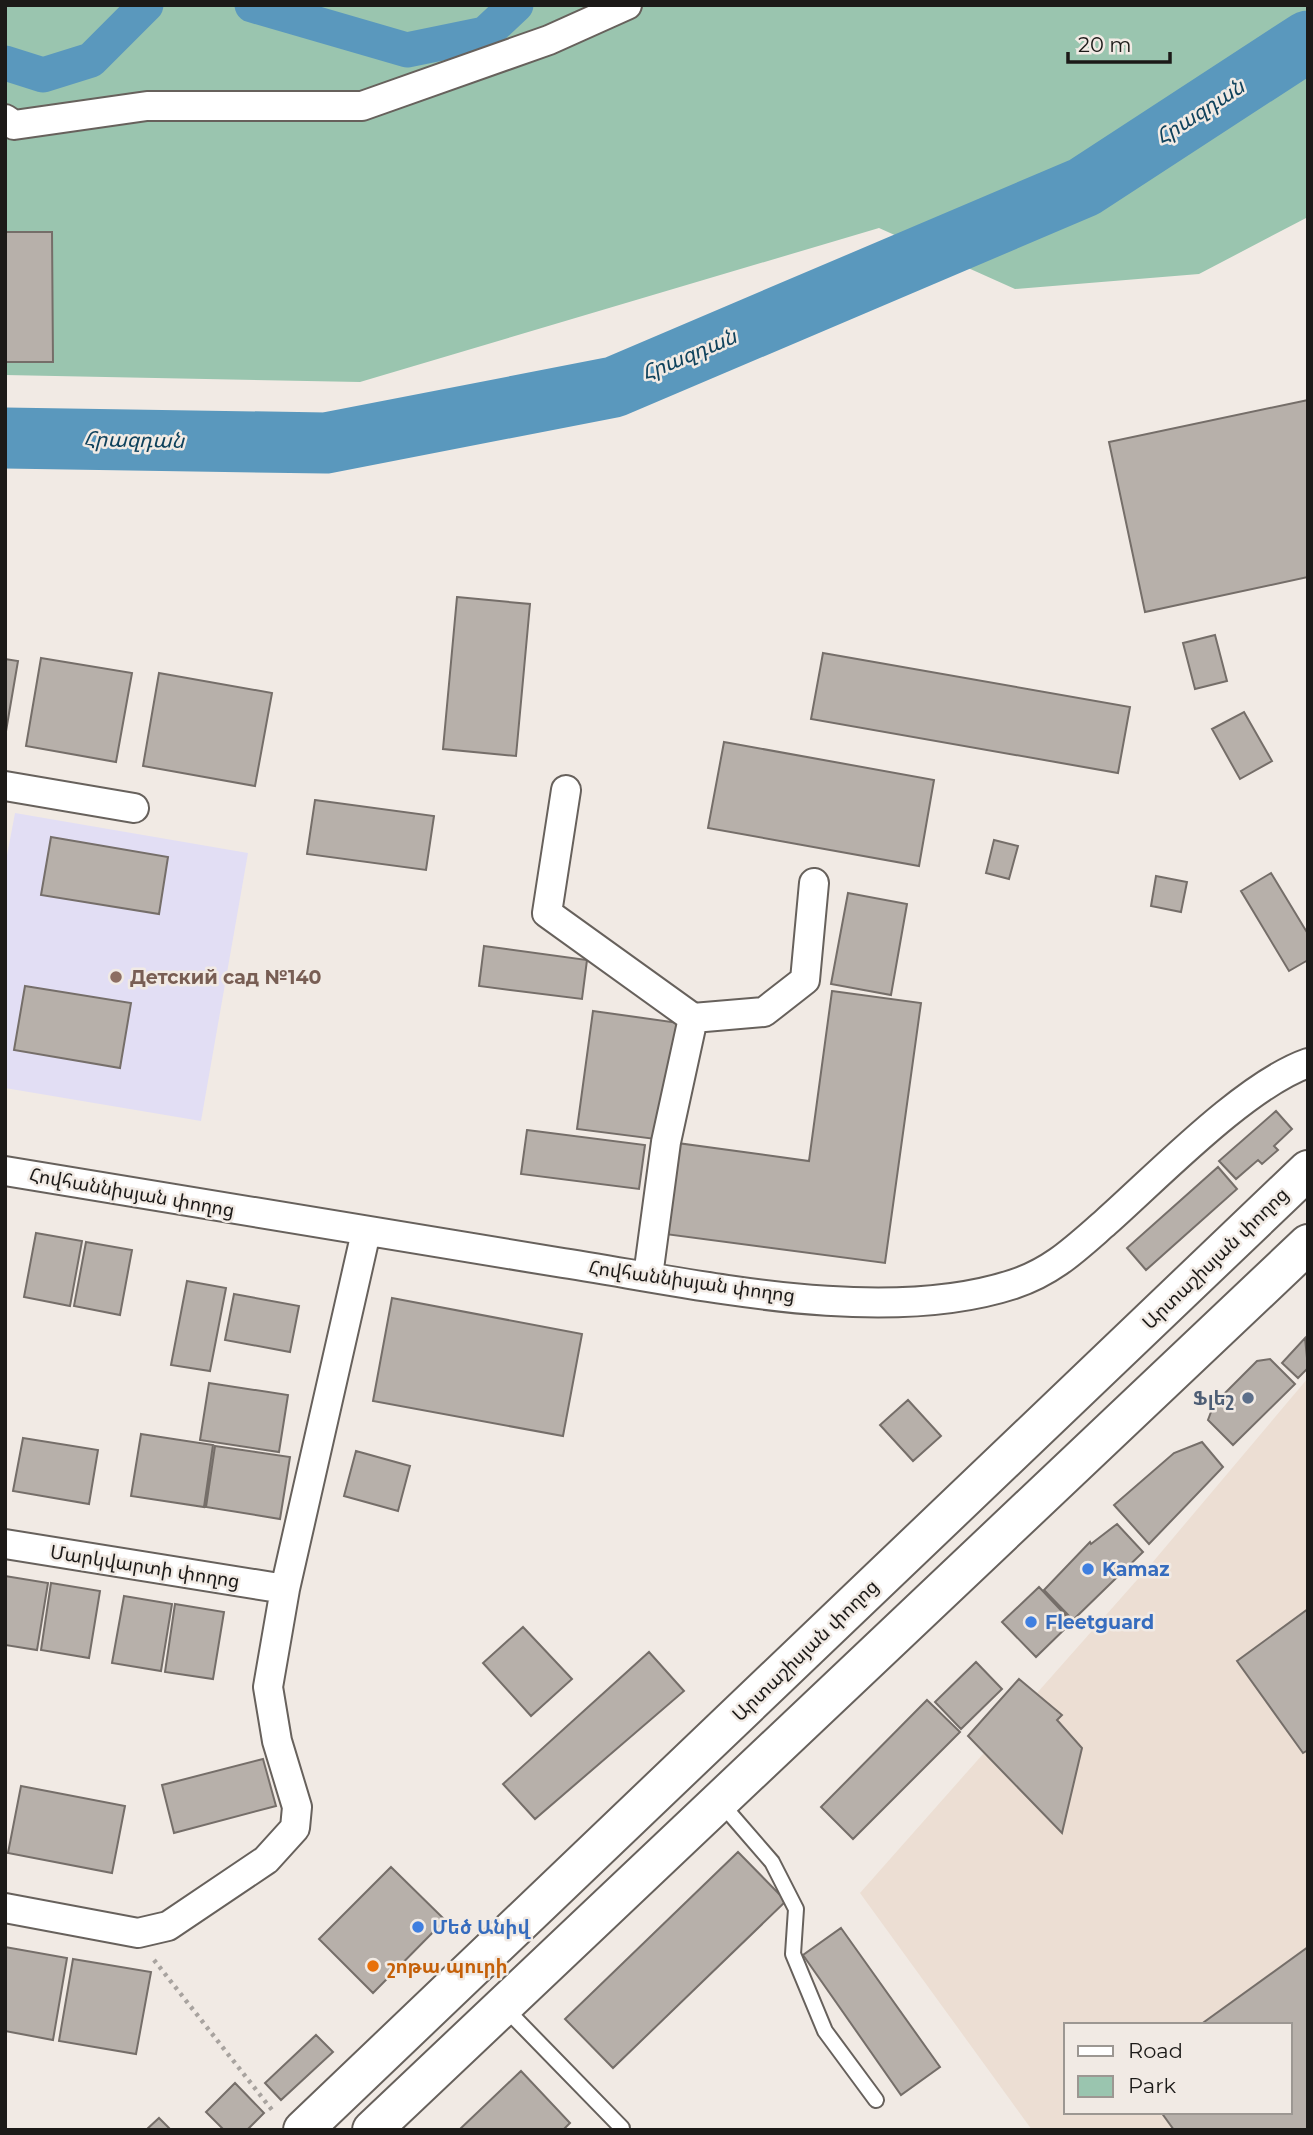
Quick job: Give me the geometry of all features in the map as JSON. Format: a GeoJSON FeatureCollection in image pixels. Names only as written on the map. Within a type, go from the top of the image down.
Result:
{"type":"FeatureCollection","features":[{"type":"Feature","properties":{"kind":"main road","name":"Արտաշիսյան փողոց"},"geometry":{"type":"LineString","coordinates":[[303,2130],[1308,1170]]}},
{"type":"Feature","properties":{"kind":"main road"},"geometry":{"type":"LineString","coordinates":[[372,2130],[1308,1244]]}},
{"type":"Feature","properties":{"kind":"main road"},"geometry":{"type":"LineString","coordinates":[[895,1564],[932,1600]]}},
{"type":"Feature","properties":{"kind":"main road"},"geometry":{"type":"LineString","coordinates":[[527,1916],[562,1950]]}},
{"type":"Feature","properties":{"kind":"street"},"geometry":{"type":"LineString","coordinates":[[5,119],[14,125],[147,106],[362,106],[549,40],[627,5]]}},
{"type":"Feature","properties":{"kind":"street"},"geometry":{"type":"LineString","coordinates":[[5,786],[134,808]]}},
{"type":"Feature","properties":{"kind":"street"},"geometry":{"type":"LineString","coordinates":[[566,790],[547,913],[693,1018],[764,1012],[805,980],[814,883]]}},
{"type":"Feature","properties":{"kind":"street"},"geometry":{"type":"LineString","coordinates":[[648,1276],[666,1142],[693,1018]]}},
{"type":"Feature","properties":{"kind":"street","name":"Հովհաննիսյան փողոց"},"geometry":{"type":"LineString","coordinates":[[5,1171],[366,1232],[764,1293],[862,1303],[961,1297],[1014,1284],[1053,1268],[1210,1129],[1287,1070],[1308,1063]]}},
{"type":"Feature","properties":{"kind":"street"},"geometry":{"type":"LineString","coordinates":[[5,1908],[138,1933],[168,1926],[266,1860],[295,1828],[297,1807],[277,1741],[268,1687],[285,1589],[366,1232]]}},
{"type":"Feature","properties":{"kind":"street","name":"Մարկվարտի փողոց"},"geometry":{"type":"LineString","coordinates":[[5,1544],[285,1589]]}},
{"type":"Feature","properties":{"kind":"lane"},"geometry":{"type":"LineString","coordinates":[[719,1801],[772,1862],[796,1909],[793,1954],[825,2031],[876,2100]]}},
{"type":"Feature","properties":{"kind":"lane"},"geometry":{"type":"LineString","coordinates":[[503,2006],[622,2128]]}},
{"type":"Feature","properties":{"kind":"path"},"geometry":{"type":"LineString","coordinates":[[154,1960],[268,2104]]}},
{"type":"Feature","properties":{"kind":"shaded area","name":"Детский сад №140"},"geometry":{"type":"Polygon","coordinates":[[[15,813],[248,853],[201,1121],[5,1088],[5,866],[15,813]]]}},
{"type":"Feature","properties":{"kind":"shaded area"},"geometry":{"type":"Polygon","coordinates":[[[1308,1378],[1308,2130],[1032,2130],[860,1893],[1152,1563],[1308,1378]]]}},
{"type":"Feature","properties":{"kind":"green space"},"geometry":{"type":"Polygon","coordinates":[[[5,5],[1308,5],[1308,217],[1199,274],[1015,289],[879,228],[360,382],[5,375],[5,5]]]}},
{"type":"Feature","properties":{"kind":"building"},"geometry":{"type":"Polygon","coordinates":[[[5,232],[52,232],[53,362],[5,362],[5,232]]]}},
{"type":"Feature","properties":{"kind":"building"},"geometry":{"type":"Polygon","coordinates":[[[1308,400],[1308,577],[1145,612],[1109,442],[1308,400]]]}},
{"type":"Feature","properties":{"kind":"building"},"geometry":{"type":"Polygon","coordinates":[[[457,597],[530,604],[516,756],[443,749],[457,597]]]}},
{"type":"Feature","properties":{"kind":"building"},"geometry":{"type":"Polygon","coordinates":[[[1215,635],[1227,681],[1195,689],[1183,643],[1215,635]]]}},
{"type":"Feature","properties":{"kind":"building"},"geometry":{"type":"Polygon","coordinates":[[[823,653],[1130,707],[1118,773],[811,719],[823,653]]]}},
{"type":"Feature","properties":{"kind":"building"},"geometry":{"type":"Polygon","coordinates":[[[41,658],[132,673],[116,762],[26,746],[41,658]]]}},
{"type":"Feature","properties":{"kind":"building"},"geometry":{"type":"Polygon","coordinates":[[[5,659],[18,661],[5,737],[5,659]]]}},
{"type":"Feature","properties":{"kind":"building"},"geometry":{"type":"Polygon","coordinates":[[[159,673],[272,693],[255,786],[143,766],[159,673]]]}},
{"type":"Feature","properties":{"kind":"building"},"geometry":{"type":"Polygon","coordinates":[[[1244,712],[1272,761],[1240,779],[1212,729],[1244,712]]]}},
{"type":"Feature","properties":{"kind":"building"},"geometry":{"type":"Polygon","coordinates":[[[724,742],[934,780],[919,866],[708,828],[724,742]]]}},
{"type":"Feature","properties":{"kind":"building"},"geometry":{"type":"Polygon","coordinates":[[[315,800],[434,816],[426,870],[307,854],[315,800]]]}},
{"type":"Feature","properties":{"kind":"building"},"geometry":{"type":"Polygon","coordinates":[[[51,837],[168,857],[159,914],[41,895],[51,837]]]}},
{"type":"Feature","properties":{"kind":"building"},"geometry":{"type":"Polygon","coordinates":[[[994,840],[1018,846],[1009,879],[986,873],[994,840]]]}},
{"type":"Feature","properties":{"kind":"building"},"geometry":{"type":"Polygon","coordinates":[[[1271,873],[1308,934],[1308,960],[1289,971],[1241,891],[1271,873]]]}},
{"type":"Feature","properties":{"kind":"building"},"geometry":{"type":"Polygon","coordinates":[[[1156,876],[1187,882],[1181,912],[1151,906],[1156,876]]]}},
{"type":"Feature","properties":{"kind":"building"},"geometry":{"type":"Polygon","coordinates":[[[848,893],[907,904],[891,995],[831,984],[848,893]]]}},
{"type":"Feature","properties":{"kind":"building"},"geometry":{"type":"Polygon","coordinates":[[[484,946],[587,960],[582,999],[479,986],[484,946]]]}},
{"type":"Feature","properties":{"kind":"building"},"geometry":{"type":"Polygon","coordinates":[[[25,986],[131,1003],[120,1068],[14,1050],[25,986]]]}},
{"type":"Feature","properties":{"kind":"building"},"geometry":{"type":"Polygon","coordinates":[[[832,991],[921,1003],[885,1263],[665,1234],[677,1143],[809,1161],[832,991]]]}},
{"type":"Feature","properties":{"kind":"building"},"geometry":{"type":"Polygon","coordinates":[[[593,1011],[679,1023],[663,1140],[577,1129],[593,1011]]]}},
{"type":"Feature","properties":{"kind":"building"},"geometry":{"type":"Polygon","coordinates":[[[1276,1111],[1292,1129],[1274,1146],[1278,1150],[1262,1164],[1258,1160],[1236,1179],[1219,1161],[1276,1111]]]}},
{"type":"Feature","properties":{"kind":"building"},"geometry":{"type":"Polygon","coordinates":[[[527,1130],[645,1145],[639,1189],[521,1174],[527,1130]]]}},
{"type":"Feature","properties":{"kind":"building"},"geometry":{"type":"Polygon","coordinates":[[[1218,1167],[1237,1189],[1146,1270],[1127,1248],[1218,1167]]]}},
{"type":"Feature","properties":{"kind":"building"},"geometry":{"type":"Polygon","coordinates":[[[36,1233],[82,1241],[70,1306],[24,1297],[36,1233]]]}},
{"type":"Feature","properties":{"kind":"building"},"geometry":{"type":"Polygon","coordinates":[[[86,1242],[132,1250],[120,1315],[74,1306],[86,1242]]]}},
{"type":"Feature","properties":{"kind":"building"},"geometry":{"type":"Polygon","coordinates":[[[187,1281],[226,1288],[210,1371],[171,1365],[187,1281]]]}},
{"type":"Feature","properties":{"kind":"building"},"geometry":{"type":"Polygon","coordinates":[[[234,1294],[299,1306],[290,1352],[225,1340],[234,1294]]]}},
{"type":"Feature","properties":{"kind":"building"},"geometry":{"type":"Polygon","coordinates":[[[392,1298],[582,1334],[563,1436],[373,1401],[392,1298]]]}},
{"type":"Feature","properties":{"kind":"building"},"geometry":{"type":"Polygon","coordinates":[[[1305,1338],[1308,1368],[1298,1378],[1282,1363],[1305,1338]]]}},
{"type":"Feature","properties":{"kind":"building"},"geometry":{"type":"Polygon","coordinates":[[[1270,1359],[1295,1384],[1233,1445],[1208,1420],[1214,1404],[1257,1361],[1270,1359]]]}},
{"type":"Feature","properties":{"kind":"building"},"geometry":{"type":"Polygon","coordinates":[[[209,1383],[288,1395],[279,1452],[200,1440],[209,1383]]]}},
{"type":"Feature","properties":{"kind":"building"},"geometry":{"type":"Polygon","coordinates":[[[908,1400],[941,1436],[913,1461],[880,1425],[908,1400]]]}},
{"type":"Feature","properties":{"kind":"building"},"geometry":{"type":"Polygon","coordinates":[[[141,1434],[213,1445],[204,1507],[131,1496],[141,1434]]]}},
{"type":"Feature","properties":{"kind":"building"},"geometry":{"type":"Polygon","coordinates":[[[23,1438],[98,1450],[89,1504],[13,1491],[23,1438]]]}},
{"type":"Feature","properties":{"kind":"building"},"geometry":{"type":"Polygon","coordinates":[[[1202,1442],[1223,1467],[1149,1544],[1114,1505],[1174,1453],[1202,1442]]]}},
{"type":"Feature","properties":{"kind":"building"},"geometry":{"type":"Polygon","coordinates":[[[215,1446],[290,1457],[280,1519],[206,1507],[215,1446]]]}},
{"type":"Feature","properties":{"kind":"building"},"geometry":{"type":"Polygon","coordinates":[[[356,1451],[410,1466],[398,1511],[344,1496],[356,1451]]]}},
{"type":"Feature","properties":{"kind":"building"},"geometry":{"type":"Polygon","coordinates":[[[1117,1524],[1143,1552],[1073,1620],[1044,1590],[1090,1542],[1091,1544],[1117,1524]]]}},
{"type":"Feature","properties":{"kind":"building"},"geometry":{"type":"Polygon","coordinates":[[[5,1576],[48,1583],[37,1650],[5,1645],[5,1576]]]}},
{"type":"Feature","properties":{"kind":"building"},"geometry":{"type":"Polygon","coordinates":[[[51,1583],[100,1591],[89,1658],[41,1650],[51,1583]]]}},
{"type":"Feature","properties":{"kind":"building"},"geometry":{"type":"Polygon","coordinates":[[[1039,1587],[1072,1622],[1036,1657],[1002,1622],[1039,1587]]]}},
{"type":"Feature","properties":{"kind":"building"},"geometry":{"type":"Polygon","coordinates":[[[124,1596],[172,1604],[161,1671],[112,1663],[124,1596]]]}},
{"type":"Feature","properties":{"kind":"building"},"geometry":{"type":"Polygon","coordinates":[[[175,1604],[224,1612],[213,1679],[165,1672],[175,1604]]]}},
{"type":"Feature","properties":{"kind":"building"},"geometry":{"type":"Polygon","coordinates":[[[1308,1609],[1308,1750],[1303,1753],[1237,1661],[1308,1609]]]}},
{"type":"Feature","properties":{"kind":"building"},"geometry":{"type":"Polygon","coordinates":[[[523,1627],[572,1679],[531,1716],[483,1663],[523,1627]]]}},
{"type":"Feature","properties":{"kind":"building"},"geometry":{"type":"Polygon","coordinates":[[[649,1652],[684,1691],[535,1819],[503,1784],[649,1652]]]}},
{"type":"Feature","properties":{"kind":"building"},"geometry":{"type":"Polygon","coordinates":[[[976,1662],[1002,1689],[961,1729],[935,1702],[976,1662]]]}},
{"type":"Feature","properties":{"kind":"building"},"geometry":{"type":"Polygon","coordinates":[[[1019,1679],[1062,1715],[1057,1720],[1082,1748],[1062,1833],[968,1736],[1019,1679]]]}},
{"type":"Feature","properties":{"kind":"building"},"geometry":{"type":"Polygon","coordinates":[[[927,1700],[960,1732],[853,1839],[821,1807],[927,1700]]]}},
{"type":"Feature","properties":{"kind":"building"},"geometry":{"type":"Polygon","coordinates":[[[263,1759],[276,1806],[174,1833],[162,1785],[263,1759]]]}},
{"type":"Feature","properties":{"kind":"building"},"geometry":{"type":"Polygon","coordinates":[[[21,1786],[125,1806],[112,1873],[8,1853],[21,1786]]]}},
{"type":"Feature","properties":{"kind":"building"},"geometry":{"type":"Polygon","coordinates":[[[738,1852],[786,1901],[613,2068],[565,2019],[738,1852]]]}},
{"type":"Feature","properties":{"kind":"building"},"geometry":{"type":"Polygon","coordinates":[[[391,1867],[445,1920],[373,1993],[319,1939],[391,1867]]]}},
{"type":"Feature","properties":{"kind":"building"},"geometry":{"type":"Polygon","coordinates":[[[841,1928],[940,2067],[901,2095],[803,1955],[841,1928]]]}},
{"type":"Feature","properties":{"kind":"building"},"geometry":{"type":"Polygon","coordinates":[[[5,1947],[67,1958],[53,2040],[5,2031],[5,1947]]]}},
{"type":"Feature","properties":{"kind":"building"},"geometry":{"type":"Polygon","coordinates":[[[1308,1947],[1308,2130],[1174,2130],[1162,2114],[1292,2114],[1292,2023],[1203,2023],[1308,1947]]]}},
{"type":"Feature","properties":{"kind":"building"},"geometry":{"type":"Polygon","coordinates":[[[73,1959],[151,1972],[136,2054],[59,2041],[73,1959]]]}},
{"type":"Feature","properties":{"kind":"building"},"geometry":{"type":"Polygon","coordinates":[[[316,2035],[333,2052],[281,2100],[265,2083],[316,2035]]]}},
{"type":"Feature","properties":{"kind":"building"},"geometry":{"type":"Polygon","coordinates":[[[521,2071],[570,2123],[563,2130],[459,2130],[521,2071]]]}},
{"type":"Feature","properties":{"kind":"building"},"geometry":{"type":"Polygon","coordinates":[[[235,2083],[264,2113],[247,2130],[224,2130],[206,2112],[235,2083]]]}},
{"type":"Feature","properties":{"kind":"building"},"geometry":{"type":"Polygon","coordinates":[[[159,2118],[171,2130],[146,2130],[159,2118]]]}},
{"type":"Feature","properties":{"kind":"waterway"},"geometry":{"type":"LineString","coordinates":[[5,63],[43,75],[91,60],[146,5]]}},
{"type":"Feature","properties":{"kind":"waterway"},"geometry":{"type":"LineString","coordinates":[[252,5],[407,50],[485,34],[516,5]]}},
{"type":"Feature","properties":{"kind":"waterway","name":"Հրազդան"},"geometry":{"type":"LineString","coordinates":[[5,438],[326,443],[614,387],[1084,187],[1308,41]]}},
{"type":"Feature","properties":{"kind":"place","name":"Детский сад №140"},"geometry":{"type":"Point","coordinates":[116,977]}},
{"type":"Feature","properties":{"kind":"place","name":"Ֆլեշ"},"geometry":{"type":"Point","coordinates":[1248,1398]}},
{"type":"Feature","properties":{"kind":"place","name":"Kamaz"},"geometry":{"type":"Point","coordinates":[1088,1569]}},
{"type":"Feature","properties":{"kind":"place","name":"Fleetguard"},"geometry":{"type":"Point","coordinates":[1031,1622]}},
{"type":"Feature","properties":{"kind":"place","name":"Մեծ Անիվ"},"geometry":{"type":"Point","coordinates":[418,1927]}},
{"type":"Feature","properties":{"kind":"place","name":"շոթա պուրի"},"geometry":{"type":"Point","coordinates":[373,1966]}}]}
